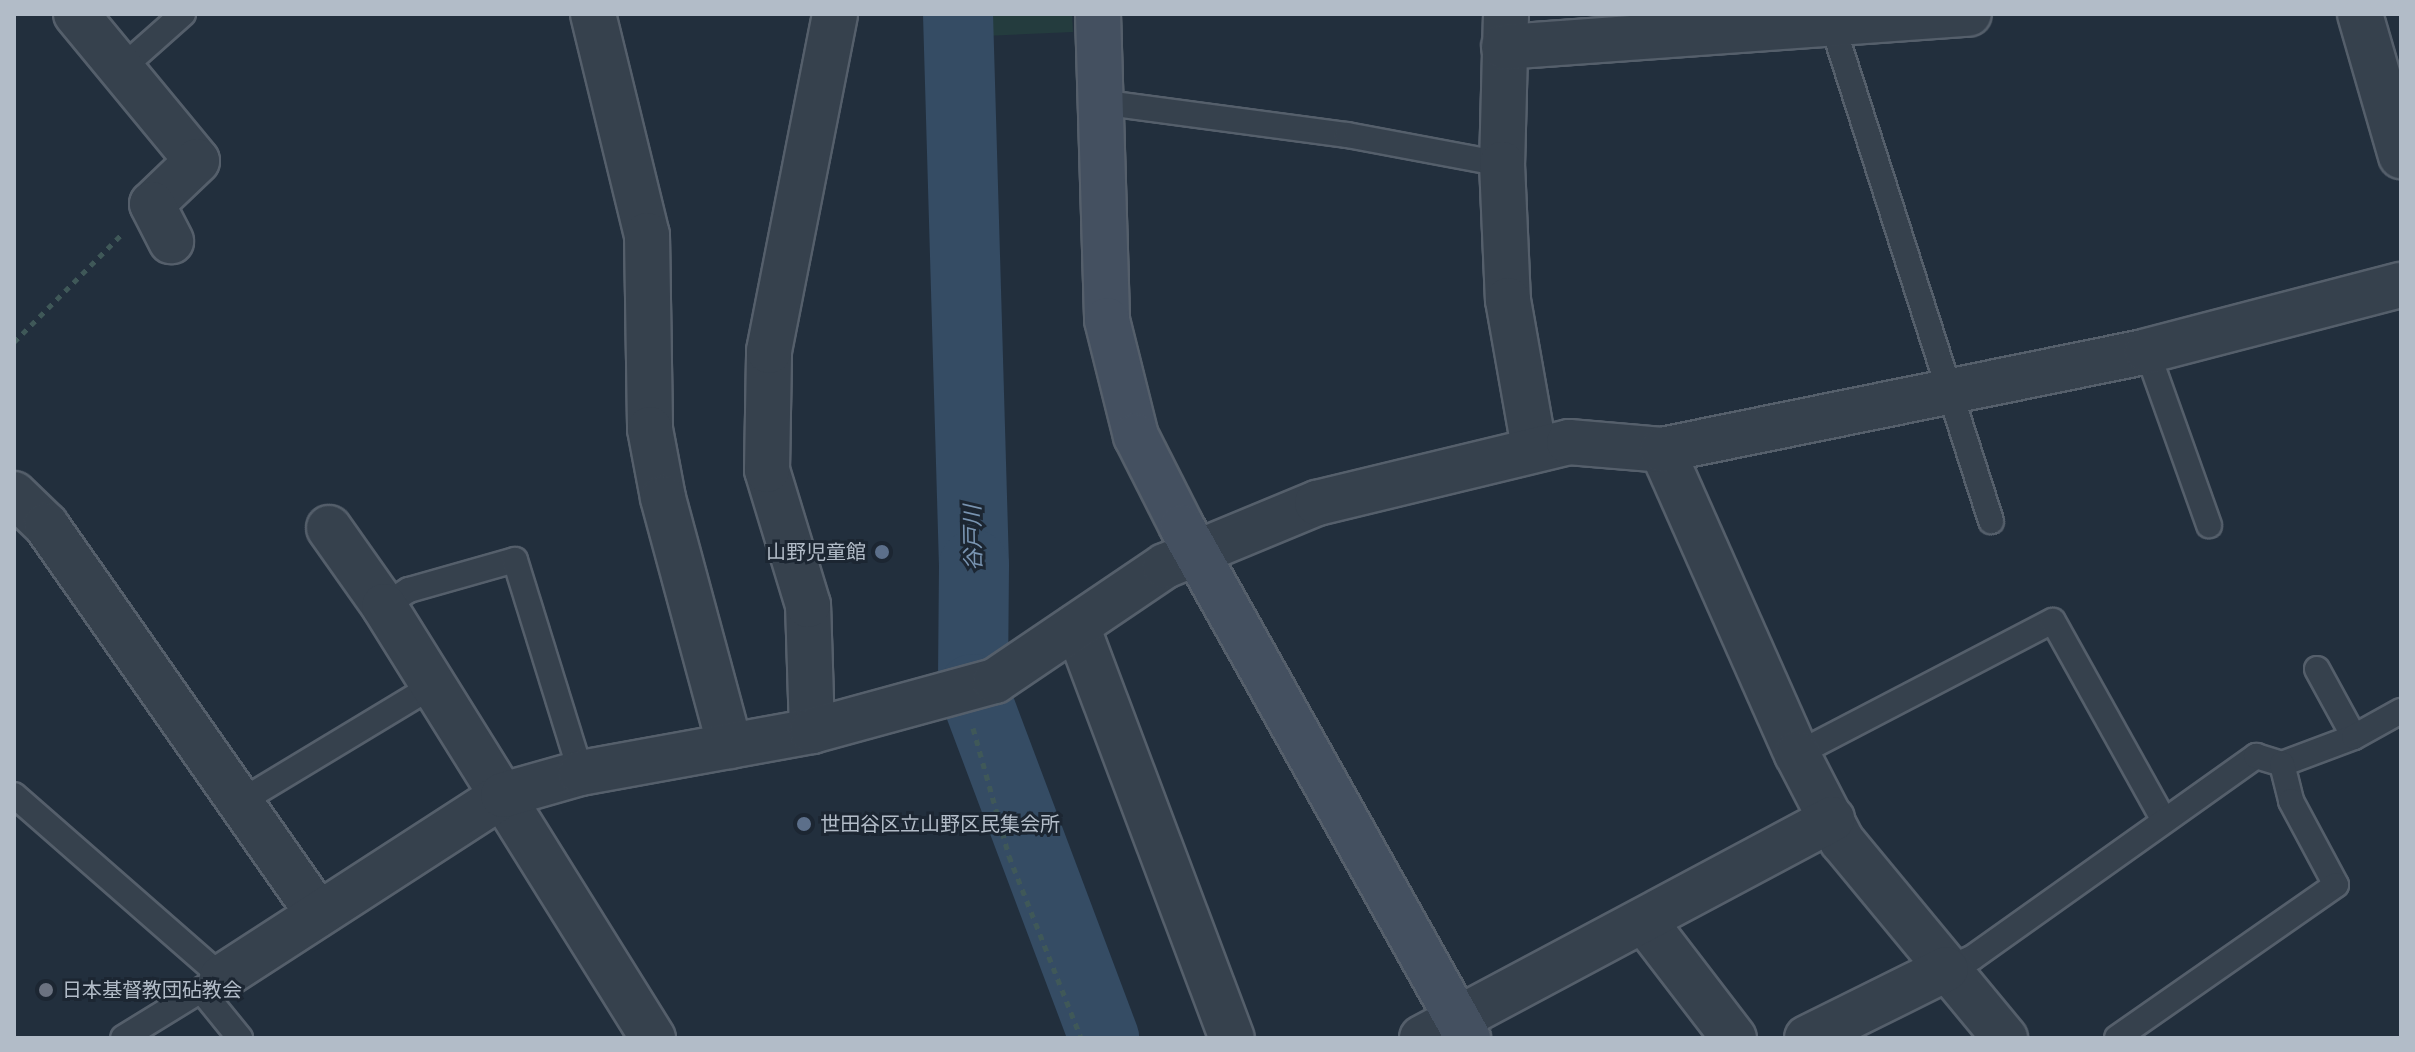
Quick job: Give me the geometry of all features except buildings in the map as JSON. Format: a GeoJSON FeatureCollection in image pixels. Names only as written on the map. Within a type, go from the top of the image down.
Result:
{"type":"FeatureCollection","features":[{"type":"Feature","properties":{"kind":"street"},"geometry":{"type":"LineString","coordinates":[[76,14],[197,161],[162,222]]}},
{"type":"Feature","properties":{"kind":"street"},"geometry":{"type":"LineString","coordinates":[[593,14],[647,235],[650,429],[655,457],[730,746]]}},
{"type":"Feature","properties":{"kind":"street"},"geometry":{"type":"LineString","coordinates":[[812,731],[808,605],[767,470],[769,351],[835,14]]}},
{"type":"Feature","properties":{"kind":"street"},"geometry":{"type":"LineString","coordinates":[[1098,14],[1102,254],[1118,381],[1136,436],[1448,1032],[1832,819]]}},
{"type":"Feature","properties":{"kind":"street"},"geometry":{"type":"LineString","coordinates":[[1534,448],[1508,300],[1502,164],[1505,31],[1969,14]]}},
{"type":"Feature","properties":{"kind":"street"},"geometry":{"type":"LineString","coordinates":[[2360,14],[2401,156]]}},
{"type":"Feature","properties":{"kind":"street"},"geometry":{"type":"LineString","coordinates":[[211,983],[503,795],[581,773],[812,731],[978,687],[1195,551],[1317,503],[1534,448],[1569,442],[1662,450],[2147,351],[2401,285]]}},
{"type":"Feature","properties":{"kind":"street"},"geometry":{"type":"LineString","coordinates":[[1662,450],[1797,754],[1842,841],[2005,1038]]}},
{"type":"Feature","properties":{"kind":"street"},"geometry":{"type":"LineString","coordinates":[[14,494],[46,525],[318,914]]}},
{"type":"Feature","properties":{"kind":"street"},"geometry":{"type":"LineString","coordinates":[[329,528],[384,606],[653,1038]]}},
{"type":"Feature","properties":{"kind":"street"},"geometry":{"type":"LineString","coordinates":[[1077,626],[1232,1038]]}},
{"type":"Feature","properties":{"kind":"street"},"geometry":{"type":"LineString","coordinates":[[1645,922],[1734,1038]]}},
{"type":"Feature","properties":{"kind":"street"},"geometry":{"type":"LineString","coordinates":[[1807,1038],[1946,969]]}},
{"type":"Feature","properties":{"kind":"lane"},"geometry":{"type":"LineString","coordinates":[[121,69],[183,14]]}},
{"type":"Feature","properties":{"kind":"lane"},"geometry":{"type":"LineString","coordinates":[[1832,18],[1991,521]]}},
{"type":"Feature","properties":{"kind":"lane"},"geometry":{"type":"LineString","coordinates":[[1099,102],[1347,135],[1502,164]]}},
{"type":"Feature","properties":{"kind":"lane"},"geometry":{"type":"LineString","coordinates":[[2147,351],[2209,525]]}},
{"type":"Feature","properties":{"kind":"lane"},"geometry":{"type":"LineString","coordinates":[[384,606],[409,590],[515,560],[581,773]]}},
{"type":"Feature","properties":{"kind":"lane"},"geometry":{"type":"LineString","coordinates":[[1797,754],[2053,621],[2163,819]]}},
{"type":"Feature","properties":{"kind":"lane"},"geometry":{"type":"LineString","coordinates":[[2317,669],[2354,737]]}},
{"type":"Feature","properties":{"kind":"lane"},"geometry":{"type":"LineString","coordinates":[[240,802],[434,685]]}},
{"type":"Feature","properties":{"kind":"lane"},"geometry":{"type":"LineString","coordinates":[[1946,969],[1972,958],[2163,819],[2256,756],[2282,764],[2354,737],[2401,711]]}},
{"type":"Feature","properties":{"kind":"lane"},"geometry":{"type":"LineString","coordinates":[[2117,1038],[2336,885],[2291,801],[2282,764]]}},
{"type":"Feature","properties":{"kind":"lane"},"geometry":{"type":"LineString","coordinates":[[14,795],[211,983],[240,1038]]}},
{"type":"Feature","properties":{"kind":"lane"},"geometry":{"type":"LineString","coordinates":[[123,1038],[211,983]]}},
{"type":"Feature","properties":{"kind":"path"},"geometry":{"type":"LineString","coordinates":[[14,342],[162,222]]}},
{"type":"Feature","properties":{"kind":"path"},"geometry":{"type":"LineString","coordinates":[[978,687],[983,756],[1009,856],[1081,1038]]}},
{"type":"Feature","properties":{"kind":"green space"},"geometry":{"type":"Polygon","coordinates":[[[983,14],[1072,14],[1073,32],[984,36],[983,14]]]}},
{"type":"Feature","properties":{"kind":"waterway","name":"谷戸川"},"geometry":{"type":"LineString","coordinates":[[958,14],[974,565],[973,689],[1104,1038]]}},
{"type":"Feature","properties":{"kind":"place","name":"山野児童館"},"geometry":{"type":"Point","coordinates":[882,552]}},
{"type":"Feature","properties":{"kind":"place","name":"世田谷区立山野区民集会所"},"geometry":{"type":"Point","coordinates":[804,824]}},
{"type":"Feature","properties":{"kind":"place","name":"日本基督教団砧教会"},"geometry":{"type":"Point","coordinates":[46,990]}}]}
